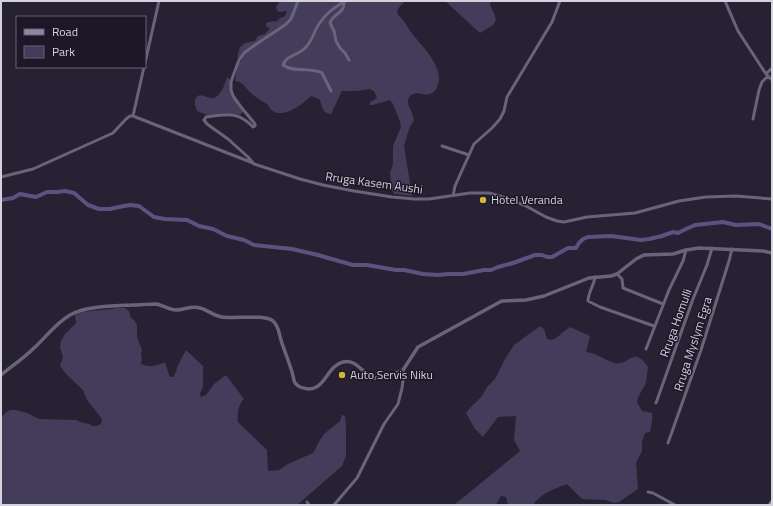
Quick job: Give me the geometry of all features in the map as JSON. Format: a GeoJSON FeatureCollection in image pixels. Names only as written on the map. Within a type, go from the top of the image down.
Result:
{"type":"FeatureCollection","features":[{"type":"Feature","properties":{"kind":"street"},"geometry":{"type":"LineString","coordinates":[[146,59],[159,1]]}},
{"type":"Feature","properties":{"kind":"street","name":"Rruga Kasem Aushi"},"geometry":{"type":"LineString","coordinates":[[298,1],[291,19],[285,25],[244,53],[239,60],[233,76],[231,82],[233,96],[255,124],[254,128],[248,121],[231,115],[206,117],[204,120],[228,139],[254,164],[323,185],[392,196],[429,199],[481,192],[493,194],[526,206],[546,217],[564,222],[587,217],[635,213],[679,201],[706,197],[729,196],[772,199]]}},
{"type":"Feature","properties":{"kind":"street"},"geometry":{"type":"LineString","coordinates":[[345,1],[343,8],[332,18],[330,23],[334,31],[336,41],[350,60]]}},
{"type":"Feature","properties":{"kind":"street"},"geometry":{"type":"LineString","coordinates":[[332,91],[322,73],[313,70],[287,68],[283,65],[285,60],[306,48],[323,19],[332,9],[345,1]]}},
{"type":"Feature","properties":{"kind":"street"},"geometry":{"type":"LineString","coordinates":[[453,195],[455,186],[474,144],[500,119],[508,97],[552,22],[560,1]]}},
{"type":"Feature","properties":{"kind":"street"},"geometry":{"type":"LineString","coordinates":[[725,1],[738,31],[767,75],[772,80]]}},
{"type":"Feature","properties":{"kind":"street"},"geometry":{"type":"LineString","coordinates":[[133,116],[144,68]]}},
{"type":"Feature","properties":{"kind":"street"},"geometry":{"type":"LineString","coordinates":[[753,119],[759,90],[762,82],[772,68]]}},
{"type":"Feature","properties":{"kind":"street"},"geometry":{"type":"LineString","coordinates":[[1,178],[33,169],[113,133],[130,116],[254,164]]}},
{"type":"Feature","properties":{"kind":"street"},"geometry":{"type":"LineString","coordinates":[[442,146],[469,155]]}},
{"type":"Feature","properties":{"kind":"street"},"geometry":{"type":"LineString","coordinates":[[334,505],[357,478],[384,424],[398,404],[404,370],[418,347],[502,301],[526,300],[544,296],[581,281],[595,277],[608,277],[617,274],[640,256],[673,254],[699,248],[763,251],[772,253]]}},
{"type":"Feature","properties":{"kind":"street","name":"Rruga Homulli"},"geometry":{"type":"LineString","coordinates":[[656,403],[712,248]]}},
{"type":"Feature","properties":{"kind":"street","name":"Rruga Myslym Egra"},"geometry":{"type":"LineString","coordinates":[[668,443],[702,350],[732,249]]}},
{"type":"Feature","properties":{"kind":"street"},"geometry":{"type":"LineString","coordinates":[[646,349],[663,304],[683,261],[686,250]]}},
{"type":"Feature","properties":{"kind":"street"},"geometry":{"type":"LineString","coordinates":[[617,274],[622,279],[623,288],[663,304]]}},
{"type":"Feature","properties":{"kind":"street"},"geometry":{"type":"LineString","coordinates":[[595,277],[588,301],[600,307],[654,326]]}},
{"type":"Feature","properties":{"kind":"street"},"geometry":{"type":"LineString","coordinates":[[1,375],[34,348],[65,318],[74,313],[117,305],[155,304],[175,310],[199,307],[212,314],[224,317],[262,317],[272,320],[277,326],[294,381],[300,387],[312,389],[318,386],[326,379],[332,370],[346,361],[353,363],[374,378],[379,378],[404,370]]}},
{"type":"Feature","properties":{"kind":"street"},"geometry":{"type":"LineString","coordinates":[[648,492],[654,493],[675,505]]}},
{"type":"Feature","properties":{"kind":"green space"},"geometry":{"type":"Polygon","coordinates":[[[280,1],[405,1],[397,10],[398,15],[432,58],[439,74],[439,81],[434,92],[427,94],[416,93],[411,95],[408,99],[408,104],[414,120],[409,129],[404,146],[412,196],[394,194],[392,190],[390,173],[393,164],[393,146],[401,127],[393,104],[390,100],[370,105],[370,102],[377,98],[374,91],[370,89],[342,91],[331,114],[324,111],[319,99],[311,96],[294,109],[288,112],[278,113],[270,109],[267,104],[254,95],[242,83],[235,81],[237,67],[242,59],[237,57],[240,47],[245,43],[255,41],[258,36],[265,34],[270,28],[266,26],[266,23],[276,22],[285,16],[287,11],[278,12],[276,7],[280,1]]]}},
{"type":"Feature","properties":{"kind":"green space"},"geometry":{"type":"Polygon","coordinates":[[[445,1],[490,1],[496,20],[493,25],[480,33],[445,1]]]}},
{"type":"Feature","properties":{"kind":"green space"},"geometry":{"type":"Polygon","coordinates":[[[227,77],[232,81],[232,96],[243,112],[240,115],[231,113],[207,115],[197,111],[195,104],[196,98],[200,95],[211,98],[216,97],[222,91],[227,77]]]}},
{"type":"Feature","properties":{"kind":"green space"},"geometry":{"type":"Polygon","coordinates":[[[125,308],[129,311],[131,318],[135,321],[137,326],[137,337],[142,350],[141,364],[153,366],[165,362],[170,377],[173,377],[186,350],[203,366],[203,387],[200,394],[201,397],[206,395],[214,384],[226,375],[244,399],[238,410],[238,422],[267,450],[268,471],[279,470],[288,464],[313,453],[325,433],[340,421],[342,415],[345,416],[346,426],[346,456],[342,466],[297,505],[1,505],[1,418],[5,413],[10,410],[15,410],[27,413],[39,419],[76,420],[93,426],[101,424],[102,419],[87,400],[83,390],[60,366],[63,357],[60,347],[61,341],[65,334],[76,323],[75,315],[85,312],[125,308]]]}},
{"type":"Feature","properties":{"kind":"green space"},"geometry":{"type":"Polygon","coordinates":[[[540,326],[544,329],[547,339],[551,340],[570,327],[590,336],[586,352],[615,363],[624,362],[635,357],[643,361],[648,367],[646,382],[637,402],[642,411],[652,413],[652,420],[650,432],[645,433],[642,442],[642,451],[636,463],[638,489],[619,502],[614,503],[605,500],[582,499],[567,484],[544,494],[533,505],[508,505],[506,497],[501,496],[496,505],[454,505],[520,451],[514,440],[516,416],[498,417],[483,437],[475,429],[466,413],[495,379],[514,345],[540,326]]]}},
{"type":"Feature","properties":{"kind":"waterway"},"geometry":{"type":"LineString","coordinates":[[1,200],[13,198],[20,194],[36,197],[47,192],[65,191],[74,193],[88,205],[99,209],[110,209],[130,205],[139,206],[154,217],[187,220],[199,226],[213,229],[227,236],[244,240],[254,245],[292,249],[353,265],[367,265],[438,275],[463,274],[491,270],[535,255],[552,257],[568,248],[576,248],[583,239],[588,237],[611,236],[641,240],[662,236],[673,232],[678,233],[695,225],[723,222],[736,225],[759,224],[772,229]]}},
{"type":"Feature","properties":{"kind":"place","name":"Hotel Veranda"},"geometry":{"type":"Point","coordinates":[483,200]}},
{"type":"Feature","properties":{"kind":"place","name":"Auto Servis Niku"},"geometry":{"type":"Point","coordinates":[342,375]}}]}
